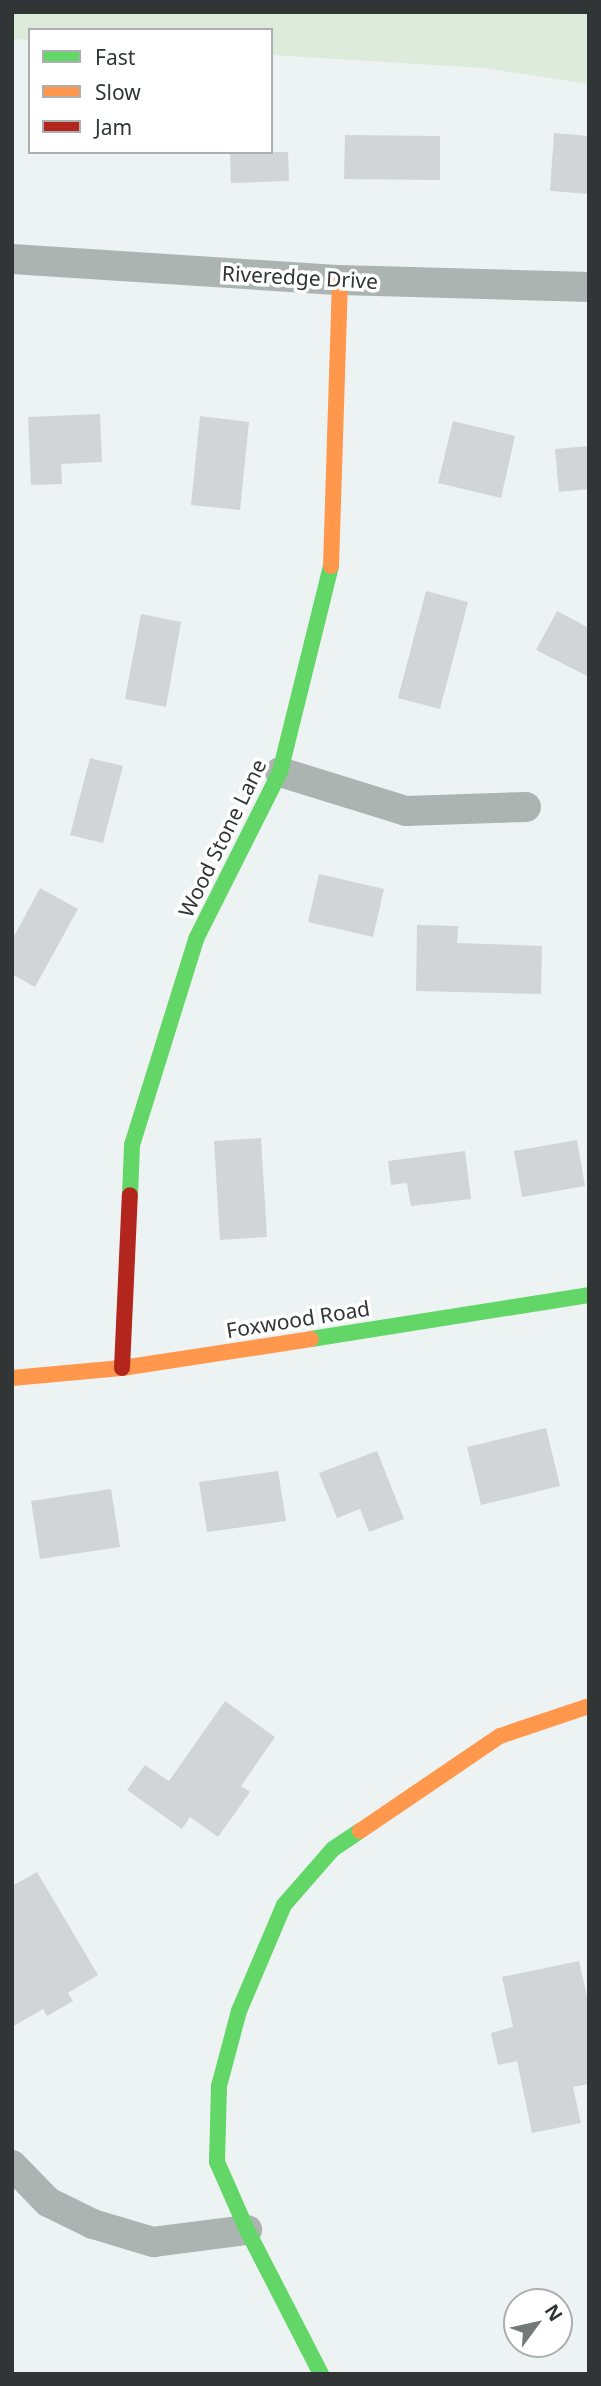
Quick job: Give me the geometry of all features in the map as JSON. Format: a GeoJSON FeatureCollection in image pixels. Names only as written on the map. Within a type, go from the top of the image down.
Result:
{"type":"FeatureCollection","features":[{"type":"Feature","properties":{"kind":"street","name":"Riveredge Drive"},"geometry":{"type":"LineString","coordinates":[[12,259],[340,280],[589,287]]}},
{"type":"Feature","properties":{"kind":"street","name":"Wood Stone Lane"},"geometry":{"type":"LineString","coordinates":[[122,1368],[132,1145],[196,939],[281,772],[331,576],[340,280]]}},
{"type":"Feature","properties":{"kind":"street"},"geometry":{"type":"LineString","coordinates":[[281,772],[406,811],[526,807]]}},
{"type":"Feature","properties":{"kind":"street","name":"Foxwood Road"},"geometry":{"type":"LineString","coordinates":[[12,1378],[122,1368],[589,1295]]}},
{"type":"Feature","properties":{"kind":"street"},"geometry":{"type":"LineString","coordinates":[[322,2371],[247,2230],[217,2162],[219,2086],[239,2011],[284,1905],[333,1849],[500,1736],[589,1706]]}},
{"type":"Feature","properties":{"kind":"street"},"geometry":{"type":"LineString","coordinates":[[12,2165],[48,2202],[93,2224],[153,2242],[247,2230]]}},
{"type":"Feature","properties":{"kind":"green space"},"geometry":{"type":"Polygon","coordinates":[[[12,12],[589,12],[589,84],[483,68],[273,55],[273,28],[28,28],[28,40],[12,39],[12,12]]]}},
{"type":"Feature","properties":{"kind":"building"},"geometry":{"type":"Polygon","coordinates":[[[554,133],[589,136],[589,194],[550,191],[554,133]]]}},
{"type":"Feature","properties":{"kind":"building"},"geometry":{"type":"Polygon","coordinates":[[[345,135],[440,136],[440,180],[344,179],[345,135]]]}},
{"type":"Feature","properties":{"kind":"building"},"geometry":{"type":"Polygon","coordinates":[[[288,152],[289,181],[231,183],[230,154],[288,152]]]}},
{"type":"Feature","properties":{"kind":"building"},"geometry":{"type":"Polygon","coordinates":[[[100,414],[102,462],[61,464],[62,484],[31,485],[28,417],[100,414]]]}},
{"type":"Feature","properties":{"kind":"building"},"geometry":{"type":"Polygon","coordinates":[[[200,416],[249,422],[240,510],[191,505],[200,416]]]}},
{"type":"Feature","properties":{"kind":"building"},"geometry":{"type":"Polygon","coordinates":[[[453,421],[515,436],[501,498],[438,483],[453,421]]]}},
{"type":"Feature","properties":{"kind":"building"},"geometry":{"type":"Polygon","coordinates":[[[589,446],[589,489],[559,492],[555,449],[589,446]]]}},
{"type":"Feature","properties":{"kind":"building"},"geometry":{"type":"Polygon","coordinates":[[[426,591],[468,602],[440,709],[398,698],[426,591]]]}},
{"type":"Feature","properties":{"kind":"building"},"geometry":{"type":"Polygon","coordinates":[[[557,611],[589,628],[589,677],[536,650],[557,611]]]}},
{"type":"Feature","properties":{"kind":"building"},"geometry":{"type":"Polygon","coordinates":[[[141,614],[181,622],[166,707],[125,699],[141,614]]]}},
{"type":"Feature","properties":{"kind":"building"},"geometry":{"type":"Polygon","coordinates":[[[90,758],[123,766],[103,843],[70,835],[90,758]]]}},
{"type":"Feature","properties":{"kind":"building"},"geometry":{"type":"Polygon","coordinates":[[[319,874],[384,889],[373,937],[308,922],[319,874]]]}},
{"type":"Feature","properties":{"kind":"building"},"geometry":{"type":"Polygon","coordinates":[[[40,888],[78,909],[35,987],[12,974],[12,940],[40,888]]]}},
{"type":"Feature","properties":{"kind":"building"},"geometry":{"type":"Polygon","coordinates":[[[417,925],[458,926],[457,943],[542,946],[541,994],[416,991],[417,925]]]}},
{"type":"Feature","properties":{"kind":"building"},"geometry":{"type":"Polygon","coordinates":[[[261,1138],[267,1237],[220,1240],[214,1141],[261,1138]]]}},
{"type":"Feature","properties":{"kind":"building"},"geometry":{"type":"Polygon","coordinates":[[[577,1140],[585,1186],[522,1197],[514,1151],[577,1140]]]}},
{"type":"Feature","properties":{"kind":"building"},"geometry":{"type":"Polygon","coordinates":[[[465,1151],[471,1199],[411,1206],[407,1183],[391,1185],[388,1161],[465,1151]]]}},
{"type":"Feature","properties":{"kind":"building"},"geometry":{"type":"Polygon","coordinates":[[[546,1428],[560,1486],[481,1505],[467,1447],[546,1428]]]}},
{"type":"Feature","properties":{"kind":"building"},"geometry":{"type":"Polygon","coordinates":[[[377,1451],[404,1519],[369,1532],[360,1509],[337,1518],[319,1473],[377,1451]]]}},
{"type":"Feature","properties":{"kind":"building"},"geometry":{"type":"Polygon","coordinates":[[[278,1471],[286,1521],[207,1532],[199,1482],[278,1471]]]}},
{"type":"Feature","properties":{"kind":"building"},"geometry":{"type":"Polygon","coordinates":[[[111,1489],[120,1547],[40,1559],[31,1501],[111,1489]]]}},
{"type":"Feature","properties":{"kind":"building"},"geometry":{"type":"Polygon","coordinates":[[[225,1701],[275,1737],[241,1786],[250,1792],[218,1837],[190,1817],[182,1829],[127,1790],[145,1765],[169,1781],[225,1701]]]}},
{"type":"Feature","properties":{"kind":"building"},"geometry":{"type":"Polygon","coordinates":[[[37,1872],[98,1975],[68,1993],[73,2001],[47,2016],[43,2009],[12,2027],[12,1886],[37,1872]]]}},
{"type":"Feature","properties":{"kind":"building"},"geometry":{"type":"Polygon","coordinates":[[[579,1961],[589,2005],[589,2084],[573,2087],[581,2123],[532,2133],[517,2061],[498,2065],[491,2033],[513,2027],[502,1977],[579,1961]]]}},
{"type":"Feature","properties":{"kind":"traffic: fast"},"geometry":{"type":"LineString","coordinates":[[130,1195],[132,1145],[196,939],[280,772],[331,566]]}},
{"type":"Feature","properties":{"kind":"traffic: fast"},"geometry":{"type":"LineString","coordinates":[[311,1339],[589,1295]]}},
{"type":"Feature","properties":{"kind":"traffic: fast"},"geometry":{"type":"LineString","coordinates":[[321,2374],[247,2230],[217,2162],[219,2086],[239,2011],[284,1905],[333,1849],[360,1831]]}},
{"type":"Feature","properties":{"kind":"traffic: slow"},"geometry":{"type":"LineString","coordinates":[[331,566],[340,280]]}},
{"type":"Feature","properties":{"kind":"traffic: slow"},"geometry":{"type":"LineString","coordinates":[[12,1378],[122,1368],[311,1339]]}},
{"type":"Feature","properties":{"kind":"traffic: slow"},"geometry":{"type":"LineString","coordinates":[[360,1831],[500,1736],[589,1706]]}},
{"type":"Feature","properties":{"kind":"traffic: jam"},"geometry":{"type":"LineString","coordinates":[[122,1368],[130,1195]]}}]}
